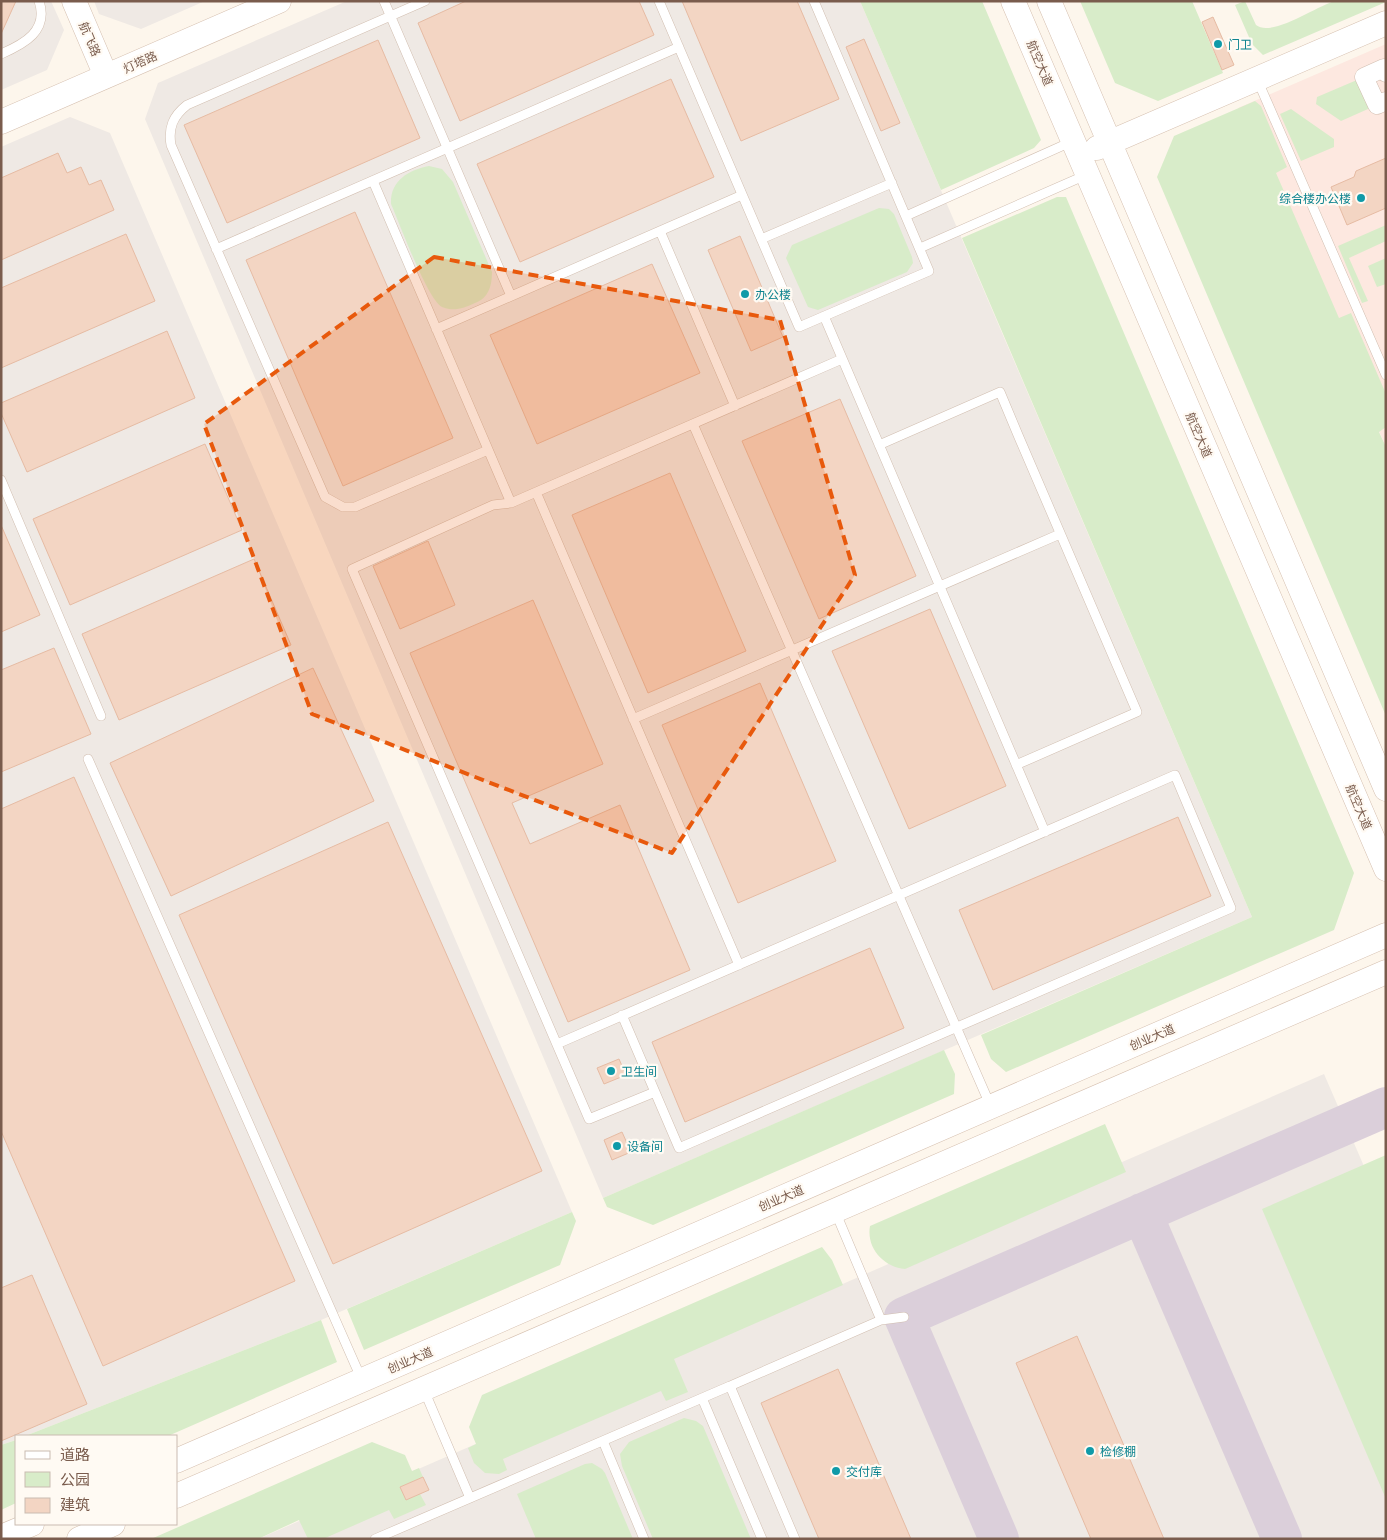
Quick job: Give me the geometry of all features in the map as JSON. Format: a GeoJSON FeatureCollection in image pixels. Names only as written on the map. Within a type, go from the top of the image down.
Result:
{"type":"FeatureCollection","features":[{"type":"Feature","properties":{"kind":"main road","name":"航飞路"},"geometry":{"type":"LineString","coordinates":[[74,1],[106,76]]}},
{"type":"Feature","properties":{"kind":"main road","name":"灯塔路"},"geometry":{"type":"LineString","coordinates":[[1,122],[279,1]]}},
{"type":"Feature","properties":{"kind":"main road","name":"航空大道"},"geometry":{"type":"LineString","coordinates":[[1013,1],[1386,869]]}},
{"type":"Feature","properties":{"kind":"main road"},"geometry":{"type":"LineString","coordinates":[[1049,1],[1386,789]]}},
{"type":"Feature","properties":{"kind":"main road"},"geometry":{"type":"LineString","coordinates":[[1080,157],[1110,142],[1386,23]]}},
{"type":"Feature","properties":{"kind":"main road","name":"创业大道"},"geometry":{"type":"LineString","coordinates":[[178,1460],[1386,935]]}},
{"type":"Feature","properties":{"kind":"main road"},"geometry":{"type":"LineString","coordinates":[[178,1495],[1386,972]]}},
{"type":"Feature","properties":{"kind":"main road"},"geometry":{"type":"LineString","coordinates":[[1,1537],[30,1525]]}},
{"type":"Feature","properties":{"kind":"main road"},"geometry":{"type":"LineString","coordinates":[[78,1539],[111,1525]]}},
{"type":"Feature","properties":{"kind":"street"},"geometry":{"type":"LineString","coordinates":[[1386,73],[1384,68],[1364,77],[1377,105],[1386,101]]}},
{"type":"Feature","properties":{"kind":"lane"},"geometry":{"type":"LineString","coordinates":[[1,54],[26,43],[34,36],[41,21],[40,1]]}},
{"type":"Feature","properties":{"kind":"lane"},"geometry":{"type":"LineString","coordinates":[[384,1],[511,296]]}},
{"type":"Feature","properties":{"kind":"lane"},"geometry":{"type":"LineString","coordinates":[[425,1],[187,105],[179,111],[171,127],[171,146],[319,489],[332,503],[343,507],[355,507],[488,450]]}},
{"type":"Feature","properties":{"kind":"lane"},"geometry":{"type":"LineString","coordinates":[[660,1],[799,327],[930,271],[814,1]]}},
{"type":"Feature","properties":{"kind":"lane"},"geometry":{"type":"LineString","coordinates":[[216,249],[679,47]]}},
{"type":"Feature","properties":{"kind":"lane"},"geometry":{"type":"LineString","coordinates":[[1257,78],[1386,375]]}},
{"type":"Feature","properties":{"kind":"lane"},"geometry":{"type":"LineString","coordinates":[[906,216],[1080,157]]}},
{"type":"Feature","properties":{"kind":"lane"},"geometry":{"type":"LineString","coordinates":[[920,248],[1080,157]]}},
{"type":"Feature","properties":{"kind":"lane"},"geometry":{"type":"LineString","coordinates":[[373,181],[511,503]]}},
{"type":"Feature","properties":{"kind":"lane"},"geometry":{"type":"LineString","coordinates":[[762,239],[892,183]]}},
{"type":"Feature","properties":{"kind":"lane"},"geometry":{"type":"LineString","coordinates":[[436,329],[742,195]]}},
{"type":"Feature","properties":{"kind":"lane"},"geometry":{"type":"LineString","coordinates":[[660,231],[735,406]]}},
{"type":"Feature","properties":{"kind":"lane"},"geometry":{"type":"LineString","coordinates":[[824,316],[1045,832]]}},
{"type":"Feature","properties":{"kind":"lane"},"geometry":{"type":"LineString","coordinates":[[655,1092],[589,1119],[352,569],[493,506],[511,503],[842,359]]}},
{"type":"Feature","properties":{"kind":"lane"},"geometry":{"type":"LineString","coordinates":[[879,445],[1000,392],[1137,712],[1016,765]]}},
{"type":"Feature","properties":{"kind":"lane"},"geometry":{"type":"LineString","coordinates":[[693,424],[991,1107]]}},
{"type":"Feature","properties":{"kind":"lane"},"geometry":{"type":"LineString","coordinates":[[1,480],[101,716]]}},
{"type":"Feature","properties":{"kind":"lane"},"geometry":{"type":"LineString","coordinates":[[536,492],[739,965]]}},
{"type":"Feature","properties":{"kind":"lane"},"geometry":{"type":"LineString","coordinates":[[633,719],[1060,534]]}},
{"type":"Feature","properties":{"kind":"lane"},"geometry":{"type":"LineString","coordinates":[[88,759],[362,1380]]}},
{"type":"Feature","properties":{"kind":"lane"},"geometry":{"type":"LineString","coordinates":[[557,1044],[1175,776],[1232,908],[679,1148],[622,1016]]}},
{"type":"Feature","properties":{"kind":"lane"},"geometry":{"type":"LineString","coordinates":[[835,1211],[881,1320]]}},
{"type":"Feature","properties":{"kind":"lane"},"geometry":{"type":"LineString","coordinates":[[375,1539],[881,1320],[904,1317]]}},
{"type":"Feature","properties":{"kind":"lane"},"geometry":{"type":"LineString","coordinates":[[730,1386],[795,1539]]}},
{"type":"Feature","properties":{"kind":"lane"},"geometry":{"type":"LineString","coordinates":[[424,1389],[470,1498]]}},
{"type":"Feature","properties":{"kind":"lane"},"geometry":{"type":"LineString","coordinates":[[702,1398],[762,1539]]}},
{"type":"Feature","properties":{"kind":"lane"},"geometry":{"type":"LineString","coordinates":[[603,1441],[644,1539]]}},
{"type":"Feature","properties":{"kind":"highlighted area"},"geometry":{"type":"Polygon","coordinates":[[[434,257],[780,320],[855,575],[672,853],[312,714],[204,424],[434,257]]]}},
{"type":"Feature","properties":{"kind":"shaded area"},"geometry":{"type":"Polygon","coordinates":[[[1,1],[51,1],[64,30],[47,70],[1,90],[1,1]]]}},
{"type":"Feature","properties":{"kind":"shaded area"},"geometry":{"type":"Polygon","coordinates":[[[94,1],[205,1],[141,29],[99,14],[94,1]]]}},
{"type":"Feature","properties":{"kind":"shaded area"},"geometry":{"type":"Polygon","coordinates":[[[347,1],[860,1],[1252,917],[603,1198],[145,119],[158,83],[347,1]]]}},
{"type":"Feature","properties":{"kind":"shaded area"},"geometry":{"type":"Polygon","coordinates":[[[1386,44],[1386,447],[1238,108],[1386,44]]]}},
{"type":"Feature","properties":{"kind":"shaded area"},"geometry":{"type":"Polygon","coordinates":[[[70,117],[110,133],[572,1212],[321,1320],[28,1435],[15,1435],[15,1440],[1,1445],[1,147],[70,117]]]}},
{"type":"Feature","properties":{"kind":"shaded area"},"geometry":{"type":"Polygon","coordinates":[[[1324,1074],[1386,1217],[1386,1539],[258,1539],[1324,1074]]]}},
{"type":"Feature","properties":{"kind":"green space"},"geometry":{"type":"Polygon","coordinates":[[[1361,0],[1386,2],[1263,55],[1252,44],[1235,5],[1245,1],[1256,25],[1263,28],[1284,24],[1335,1],[1361,0]]]}},
{"type":"Feature","properties":{"kind":"green space"},"geometry":{"type":"Polygon","coordinates":[[[860,1],[982,1],[1041,140],[1034,148],[941,190],[860,1]]]}},
{"type":"Feature","properties":{"kind":"green space"},"geometry":{"type":"Polygon","coordinates":[[[1080,1],[1192,1],[1223,73],[1158,101],[1115,83],[1080,1]]]}},
{"type":"Feature","properties":{"kind":"green space"},"geometry":{"type":"Polygon","coordinates":[[[1364,77],[1377,105],[1341,121],[1316,104],[1317,97],[1364,77]]]}},
{"type":"Feature","properties":{"kind":"green space"},"geometry":{"type":"Polygon","coordinates":[[[1255,101],[1261,106],[1287,167],[1276,173],[1339,318],[1351,313],[1386,394],[1386,427],[1379,432],[1386,447],[1386,716],[1157,177],[1174,136],[1255,101]]]}},
{"type":"Feature","properties":{"kind":"green space"},"geometry":{"type":"Polygon","coordinates":[[[1291,109],[1334,139],[1334,147],[1301,161],[1280,114],[1291,109]]]}},
{"type":"Feature","properties":{"kind":"green space"},"geometry":{"type":"Polygon","coordinates":[[[429,166],[442,169],[453,182],[492,272],[489,291],[484,298],[459,309],[442,307],[436,301],[422,276],[391,204],[391,196],[397,183],[402,178],[414,170],[429,166]]]}},
{"type":"Feature","properties":{"kind":"green space"},"geometry":{"type":"Polygon","coordinates":[[[1057,197],[1066,197],[1354,873],[1334,930],[1006,1072],[991,1059],[981,1035],[1252,917],[962,238],[1057,197]]]}},
{"type":"Feature","properties":{"kind":"green space"},"geometry":{"type":"Polygon","coordinates":[[[879,208],[889,209],[894,214],[912,257],[913,263],[907,272],[818,310],[808,307],[786,258],[792,245],[879,208]]]}},
{"type":"Feature","properties":{"kind":"green space"},"geometry":{"type":"Polygon","coordinates":[[[1386,225],[1386,241],[1349,258],[1368,301],[1362,303],[1338,246],[1386,225]]]}},
{"type":"Feature","properties":{"kind":"green space"},"geometry":{"type":"Polygon","coordinates":[[[1386,258],[1386,284],[1377,287],[1368,266],[1386,258]]]}},
{"type":"Feature","properties":{"kind":"green space"},"geometry":{"type":"Polygon","coordinates":[[[944,1050],[955,1074],[954,1094],[653,1225],[607,1207],[603,1198],[944,1050]]]}},
{"type":"Feature","properties":{"kind":"green space"},"geometry":{"type":"Polygon","coordinates":[[[1105,1124],[1126,1172],[905,1269],[890,1265],[874,1249],[869,1234],[870,1226],[1105,1124]]]}},
{"type":"Feature","properties":{"kind":"green space"},"geometry":{"type":"Polygon","coordinates":[[[1386,1155],[1386,1499],[1262,1209],[1386,1155]]]}},
{"type":"Feature","properties":{"kind":"green space"},"geometry":{"type":"Polygon","coordinates":[[[572,1212],[576,1221],[560,1265],[364,1350],[347,1309],[572,1212]]]}},
{"type":"Feature","properties":{"kind":"green space"},"geometry":{"type":"Polygon","coordinates":[[[822,1247],[832,1260],[843,1285],[674,1359],[688,1392],[666,1401],[661,1391],[503,1459],[507,1470],[499,1474],[485,1473],[474,1463],[468,1448],[476,1444],[469,1427],[482,1395],[822,1247]]]}},
{"type":"Feature","properties":{"kind":"green space"},"geometry":{"type":"Polygon","coordinates":[[[321,1320],[337,1362],[170,1435],[28,1435],[321,1320]]]}},
{"type":"Feature","properties":{"kind":"green space"},"geometry":{"type":"Polygon","coordinates":[[[684,1418],[696,1421],[703,1426],[751,1539],[653,1539],[622,1466],[620,1454],[629,1442],[684,1418]]]}},
{"type":"Feature","properties":{"kind":"green space"},"geometry":{"type":"Polygon","coordinates":[[[15,1440],[15,1503],[1,1510],[1,1445],[15,1440]]]}},
{"type":"Feature","properties":{"kind":"green space"},"geometry":{"type":"Polygon","coordinates":[[[372,1442],[405,1455],[412,1471],[419,1468],[423,1477],[400,1487],[406,1500],[420,1494],[426,1505],[394,1519],[389,1510],[323,1539],[308,1539],[299,1520],[258,1539],[151,1539],[372,1442]]]}},
{"type":"Feature","properties":{"kind":"green space"},"geometry":{"type":"Polygon","coordinates":[[[592,1463],[605,1473],[633,1539],[536,1539],[517,1494],[585,1464],[592,1463]]]}},
{"type":"Feature","properties":{"kind":"building"},"geometry":{"type":"Polygon","coordinates":[[[1,1],[16,1],[1,34],[1,1]]]}},
{"type":"Feature","properties":{"kind":"building"},"geometry":{"type":"Polygon","coordinates":[[[466,1],[639,1],[654,35],[460,121],[418,23],[466,1]]]}},
{"type":"Feature","properties":{"kind":"building"},"geometry":{"type":"Polygon","coordinates":[[[682,1],[797,1],[839,99],[741,141],[682,1]]]}},
{"type":"Feature","properties":{"kind":"building","name":"门卫"},"geometry":{"type":"Polygon","coordinates":[[[1213,17],[1234,65],[1222,70],[1202,22],[1213,17]]]}},
{"type":"Feature","properties":{"kind":"building"},"geometry":{"type":"Polygon","coordinates":[[[864,39],[900,123],[881,131],[846,47],[864,39]]]}},
{"type":"Feature","properties":{"kind":"building"},"geometry":{"type":"Polygon","coordinates":[[[378,40],[420,138],[227,223],[184,125],[378,40]]]}},
{"type":"Feature","properties":{"kind":"building"},"geometry":{"type":"Polygon","coordinates":[[[671,79],[714,177],[520,262],[477,164],[671,79]]]}},
{"type":"Feature","properties":{"kind":"building"},"geometry":{"type":"Polygon","coordinates":[[[58,153],[67,173],[81,167],[89,185],[101,180],[114,210],[1,260],[1,178],[58,153]]]}},
{"type":"Feature","properties":{"kind":"building","name":"综合楼办公楼"},"geometry":{"type":"Polygon","coordinates":[[[1386,158],[1386,208],[1347,225],[1331,187],[1354,177],[1356,171],[1386,158]]]}},
{"type":"Feature","properties":{"kind":"building"},"geometry":{"type":"Polygon","coordinates":[[[355,212],[453,438],[343,486],[246,260],[355,212]]]}},
{"type":"Feature","properties":{"kind":"building"},"geometry":{"type":"Polygon","coordinates":[[[126,234],[155,301],[1,368],[1,288],[126,234]]]}},
{"type":"Feature","properties":{"kind":"building","name":"办公楼"},"geometry":{"type":"Polygon","coordinates":[[[740,236],[783,337],[751,351],[708,250],[740,236]]]}},
{"type":"Feature","properties":{"kind":"building"},"geometry":{"type":"Polygon","coordinates":[[[652,264],[700,373],[537,444],[490,335],[652,264]]]}},
{"type":"Feature","properties":{"kind":"building"},"geometry":{"type":"Polygon","coordinates":[[[167,331],[195,398],[27,472],[1,413],[1,403],[167,331]]]}},
{"type":"Feature","properties":{"kind":"building"},"geometry":{"type":"Polygon","coordinates":[[[840,399],[916,576],[819,619],[742,441],[840,399]]]}},
{"type":"Feature","properties":{"kind":"building"},"geometry":{"type":"Polygon","coordinates":[[[205,444],[242,530],[70,605],[33,519],[205,444]]]}},
{"type":"Feature","properties":{"kind":"building"},"geometry":{"type":"Polygon","coordinates":[[[670,473],[746,651],[648,693],[572,515],[670,473]]]}},
{"type":"Feature","properties":{"kind":"building"},"geometry":{"type":"Polygon","coordinates":[[[1,525],[40,615],[1,632],[1,525]]]}},
{"type":"Feature","properties":{"kind":"building"},"geometry":{"type":"Polygon","coordinates":[[[428,541],[455,605],[400,629],[373,566],[428,541]]]}},
{"type":"Feature","properties":{"kind":"building"},"geometry":{"type":"Polygon","coordinates":[[[254,559],[291,645],[119,720],[82,634],[254,559]]]}},
{"type":"Feature","properties":{"kind":"building"},"geometry":{"type":"Polygon","coordinates":[[[533,600],[603,764],[512,803],[530,844],[620,805],[690,970],[568,1022],[410,653],[533,600]]]}},
{"type":"Feature","properties":{"kind":"building"},"geometry":{"type":"Polygon","coordinates":[[[930,609],[1006,786],[909,829],[832,651],[930,609]]]}},
{"type":"Feature","properties":{"kind":"building"},"geometry":{"type":"Polygon","coordinates":[[[54,648],[91,734],[1,772],[1,670],[54,648]]]}},
{"type":"Feature","properties":{"kind":"building"},"geometry":{"type":"Polygon","coordinates":[[[313,668],[374,801],[171,896],[110,763],[313,668]]]}},
{"type":"Feature","properties":{"kind":"building"},"geometry":{"type":"Polygon","coordinates":[[[760,683],[836,861],[738,903],[662,725],[760,683]]]}},
{"type":"Feature","properties":{"kind":"building"},"geometry":{"type":"Polygon","coordinates":[[[74,777],[295,1281],[103,1366],[1,1131],[1,809],[74,777]]]}},
{"type":"Feature","properties":{"kind":"building"},"geometry":{"type":"Polygon","coordinates":[[[1178,817],[1211,896],[993,990],[959,910],[1178,817]]]}},
{"type":"Feature","properties":{"kind":"building"},"geometry":{"type":"Polygon","coordinates":[[[388,822],[542,1171],[333,1264],[179,915],[388,822]]]}},
{"type":"Feature","properties":{"kind":"building"},"geometry":{"type":"Polygon","coordinates":[[[870,948],[904,1028],[685,1122],[652,1042],[870,948]]]}},
{"type":"Feature","properties":{"kind":"building","name":"卫生间"},"geometry":{"type":"Polygon","coordinates":[[[619,1059],[626,1075],[604,1084],[597,1068],[619,1059]]]}},
{"type":"Feature","properties":{"kind":"building","name":"设备间"},"geometry":{"type":"Polygon","coordinates":[[[622,1132],[631,1152],[612,1160],[604,1140],[622,1132]]]}},
{"type":"Feature","properties":{"kind":"building"},"geometry":{"type":"Polygon","coordinates":[[[32,1275],[87,1404],[1,1441],[1,1288],[32,1275]]]}},
{"type":"Feature","properties":{"kind":"building","name":"检修棚"},"geometry":{"type":"Polygon","coordinates":[[[1077,1336],[1164,1539],[1091,1539],[1016,1363],[1077,1336]]]}},
{"type":"Feature","properties":{"kind":"building","name":"交付库"},"geometry":{"type":"Polygon","coordinates":[[[838,1369],[911,1539],[819,1539],[761,1403],[838,1369]]]}},
{"type":"Feature","properties":{"kind":"building"},"geometry":{"type":"Polygon","coordinates":[[[423,1477],[429,1490],[406,1500],[400,1487],[423,1477]]]}},
{"type":"Feature","properties":{"kind":"taxiway"},"geometry":{"type":"LineString","coordinates":[[999,1539],[904,1317],[1386,1107]]}},
{"type":"Feature","properties":{"kind":"taxiway"},"geometry":{"type":"LineString","coordinates":[[1142,1213],[1282,1539]]}},
{"type":"Feature","properties":{"kind":"place","name":"门卫"},"geometry":{"type":"Point","coordinates":[1218,44]}},
{"type":"Feature","properties":{"kind":"place","name":"综合楼办公楼"},"geometry":{"type":"Point","coordinates":[1361,198]}},
{"type":"Feature","properties":{"kind":"place","name":"办公楼"},"geometry":{"type":"Point","coordinates":[745,294]}},
{"type":"Feature","properties":{"kind":"place","name":"卫生间"},"geometry":{"type":"Point","coordinates":[611,1071]}},
{"type":"Feature","properties":{"kind":"place","name":"设备间"},"geometry":{"type":"Point","coordinates":[617,1146]}},
{"type":"Feature","properties":{"kind":"place","name":"检修棚"},"geometry":{"type":"Point","coordinates":[1090,1451]}},
{"type":"Feature","properties":{"kind":"place","name":"交付库"},"geometry":{"type":"Point","coordinates":[836,1471]}}]}
